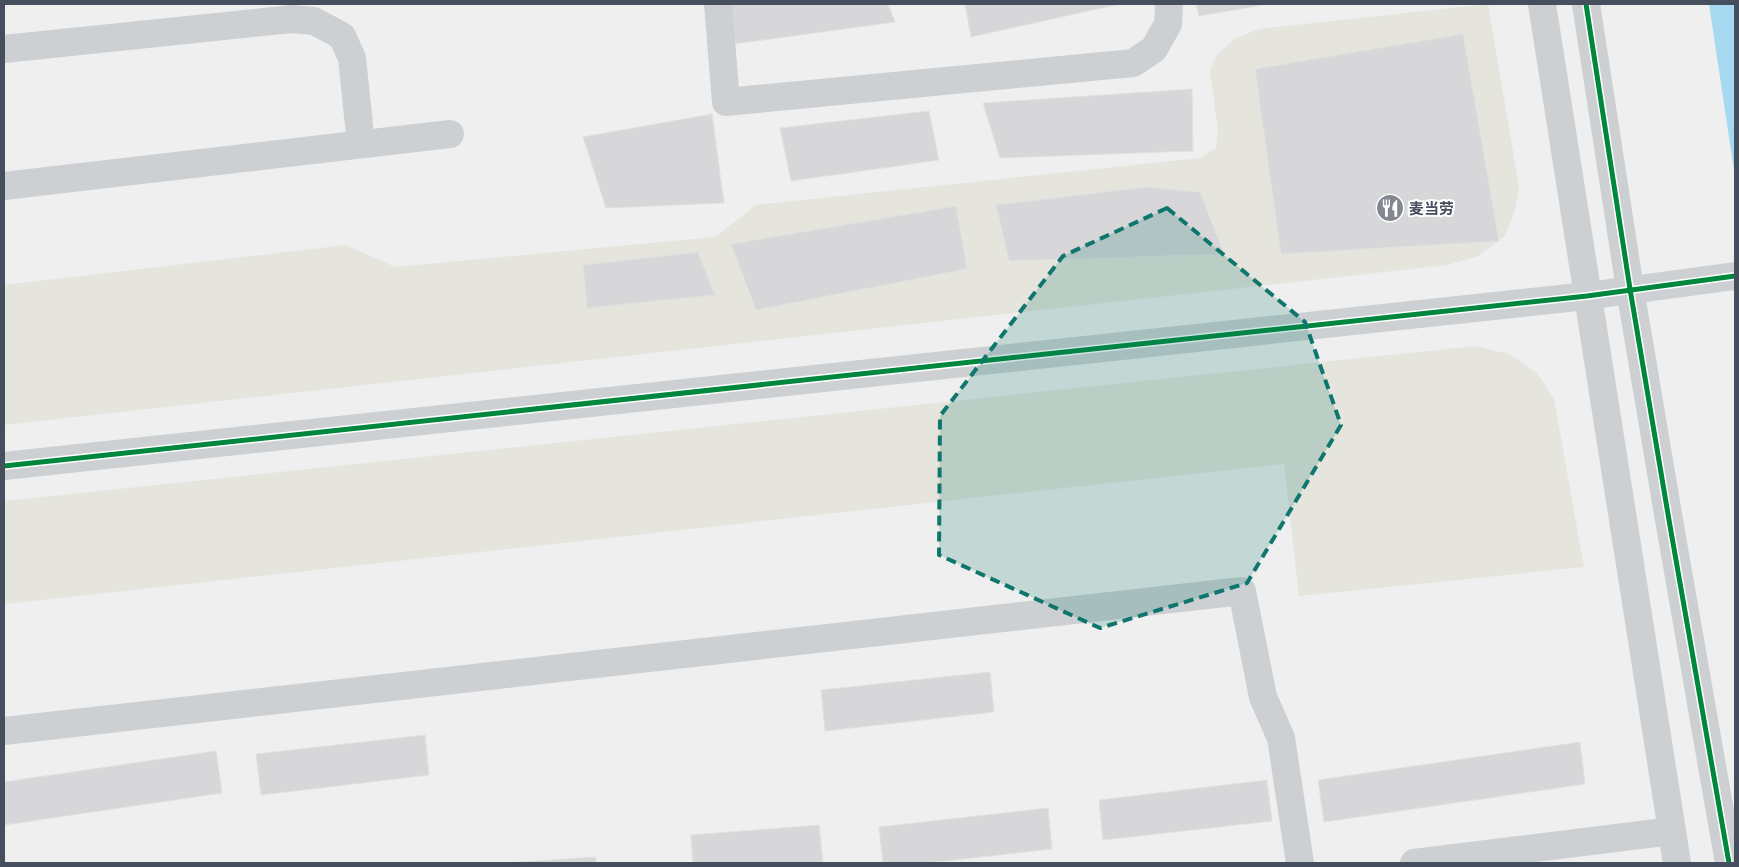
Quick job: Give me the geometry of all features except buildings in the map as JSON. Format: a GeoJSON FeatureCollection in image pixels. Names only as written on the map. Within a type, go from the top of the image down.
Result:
{"type":"FeatureCollection","features":[{"type":"Feature","properties":{"kind":"street"},"geometry":{"type":"LineString","coordinates":[[718,4],[726,102],[1133,63],[1154,49],[1168,24],[1169,4]]}},
{"type":"Feature","properties":{"kind":"street"},"geometry":{"type":"LineString","coordinates":[[1542,4],[1677,863]]}},
{"type":"Feature","properties":{"kind":"street"},"geometry":{"type":"LineString","coordinates":[[1586,4],[1630,289],[1729,863]]}},
{"type":"Feature","properties":{"kind":"street"},"geometry":{"type":"LineString","coordinates":[[4,49],[291,11],[342,36],[352,58],[361,144]]}},
{"type":"Feature","properties":{"kind":"street"},"geometry":{"type":"LineString","coordinates":[[4,186],[450,134]]}},
{"type":"Feature","properties":{"kind":"street"},"geometry":{"type":"LineString","coordinates":[[4,466],[1587,296],[1733,276]]}},
{"type":"Feature","properties":{"kind":"street"},"geometry":{"type":"LineString","coordinates":[[4,731],[1242,592],[1263,697],[1281,738],[1300,863]]}},
{"type":"Feature","properties":{"kind":"street"},"geometry":{"type":"LineString","coordinates":[[1414,863],[1672,831]]}},
{"type":"Feature","properties":{"kind":"highlighted area"},"geometry":{"type":"Polygon","coordinates":[[[1167,208],[1305,322],[1341,425],[1247,583],[1100,628],[939,555],[940,416],[1063,256],[1167,208]]]}},
{"type":"Feature","properties":{"kind":"shaded area"},"geometry":{"type":"Polygon","coordinates":[[[1488,4],[1519,187],[1514,213],[1504,237],[1478,256],[1447,265],[4,425],[4,285],[346,245],[395,267],[715,237],[756,205],[1200,158],[1216,148],[1218,131],[1210,70],[1217,55],[1234,39],[1259,29],[1488,4]]]}},
{"type":"Feature","properties":{"kind":"shaded area"},"geometry":{"type":"Polygon","coordinates":[[[1475,346],[1509,354],[1537,373],[1554,399],[1584,567],[1299,596],[1284,464],[4,604],[4,501],[1475,346]]]}},
{"type":"Feature","properties":{"kind":"water"},"geometry":{"type":"Polygon","coordinates":[[[1709,4],[1735,4],[1735,177],[1709,4]]]}},
{"type":"Feature","properties":{"kind":"cycle path"},"geometry":{"type":"LineString","coordinates":[[1586,4],[1630,289],[1729,863]]}},
{"type":"Feature","properties":{"kind":"cycle path"},"geometry":{"type":"LineString","coordinates":[[4,466],[1587,296],[1735,276]]}},
{"type":"Feature","properties":{"kind":"place","name":"麦当劳"},"geometry":{"type":"Point","coordinates":[1390,208]}}]}
